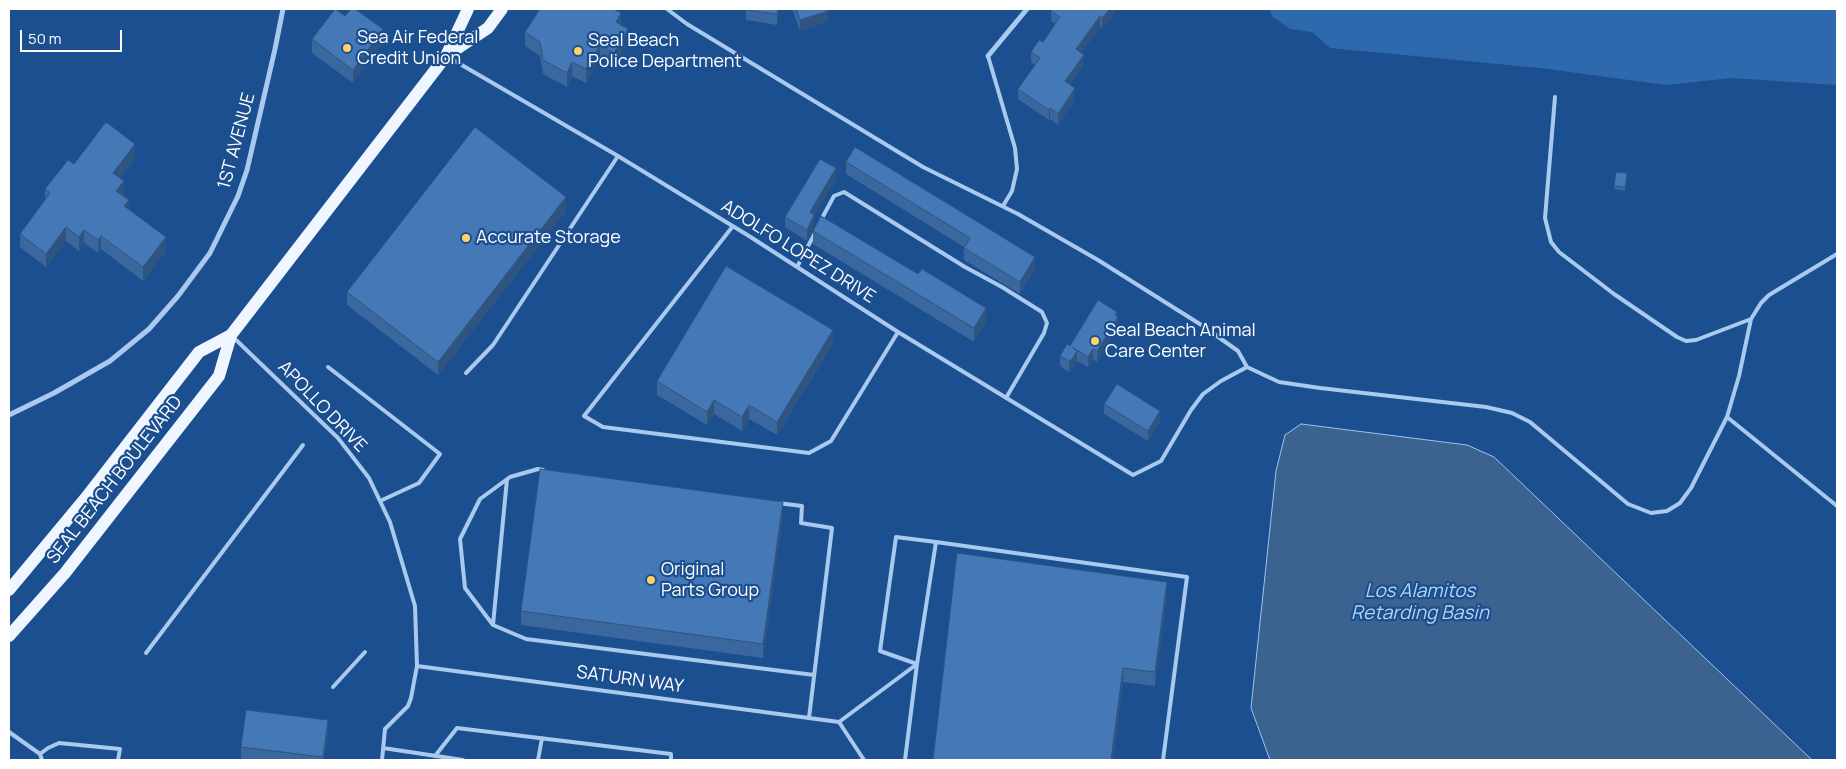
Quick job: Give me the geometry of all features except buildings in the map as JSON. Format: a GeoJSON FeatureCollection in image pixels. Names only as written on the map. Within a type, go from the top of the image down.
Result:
{"type":"FeatureCollection","features":[{"type":"Feature","properties":{"kind":"main road","name":"SEAL BEACH BOULEVARD"},"geometry":{"type":"LineString","coordinates":[[9,636],[65,573],[219,376],[231,335],[446,56],[468,9]]}},
{"type":"Feature","properties":{"kind":"main road","name":"SEAL BEACH BOULEVARD"},"geometry":{"type":"LineString","coordinates":[[446,56],[488,28],[502,9]]}},
{"type":"Feature","properties":{"kind":"main road","name":"SEAL BEACH BOULEVARD"},"geometry":{"type":"LineString","coordinates":[[9,590],[88,495],[199,352],[231,335]]}},
{"type":"Feature","properties":{"kind":"street","name":"1ST AVENUE"},"geometry":{"type":"LineString","coordinates":[[9,415],[54,393],[110,361],[149,329],[178,296],[210,253],[238,196],[247,170],[283,9]]}},
{"type":"Feature","properties":{"kind":"street"},"geometry":{"type":"LineString","coordinates":[[988,56],[1027,9]]}},
{"type":"Feature","properties":{"kind":"lane"},"geometry":{"type":"LineString","coordinates":[[668,9],[687,24],[923,167],[1003,206],[1098,260],[1203,326],[1238,351],[1247,367],[1279,382],[1486,407],[1512,413],[1530,422],[1628,504],[1650,512],[1667,511],[1680,503],[1691,488],[1727,417],[1739,376],[1751,319],[1761,303],[1769,295],[1837,254]]}},
{"type":"Feature","properties":{"kind":"lane","name":"ADOLFO LOPEZ DRIVE"},"geometry":{"type":"LineString","coordinates":[[446,56],[618,156],[733,226],[898,332],[1133,475],[1161,461],[1191,410],[1203,394],[1247,367]]}},
{"type":"Feature","properties":{"kind":"lane"},"geometry":{"type":"LineString","coordinates":[[988,56],[1015,148],[1017,169],[1012,191],[1003,206]]}},
{"type":"Feature","properties":{"kind":"lane"},"geometry":{"type":"LineString","coordinates":[[1554,97],[1545,218],[1551,242],[1559,252],[1614,294],[1677,337],[1686,341],[1696,340],[1751,319]]}},
{"type":"Feature","properties":{"kind":"lane"},"geometry":{"type":"LineString","coordinates":[[466,373],[493,345],[618,156]]}},
{"type":"Feature","properties":{"kind":"lane"},"geometry":{"type":"LineString","coordinates":[[797,266],[834,196],[844,192],[1042,312],[1047,324],[1042,337],[1006,398]]}},
{"type":"Feature","properties":{"kind":"lane"},"geometry":{"type":"LineString","coordinates":[[733,226],[584,416],[603,427],[809,453],[831,442],[898,332]]}},
{"type":"Feature","properties":{"kind":"lane","name":"APOLLO DRIVE"},"geometry":{"type":"LineString","coordinates":[[231,335],[338,438],[369,478],[390,522],[415,606],[417,666],[411,698],[404,711],[386,729],[382,760]]}},
{"type":"Feature","properties":{"kind":"lane"},"geometry":{"type":"LineString","coordinates":[[328,367],[440,454],[419,483],[380,501]]}},
{"type":"Feature","properties":{"kind":"lane"},"geometry":{"type":"LineString","coordinates":[[1727,417],[1837,506]]}},
{"type":"Feature","properties":{"kind":"lane"},"geometry":{"type":"LineString","coordinates":[[146,653],[303,445]]}},
{"type":"Feature","properties":{"kind":"lane"},"geometry":{"type":"LineString","coordinates":[[547,470],[538,469],[507,479],[480,499],[460,539],[465,588],[493,625],[526,640],[814,676]]}},
{"type":"Feature","properties":{"kind":"lane"},"geometry":{"type":"LineString","coordinates":[[493,625],[507,479]]}},
{"type":"Feature","properties":{"kind":"lane"},"geometry":{"type":"LineString","coordinates":[[773,502],[802,506],[801,523],[832,528],[809,718]]}},
{"type":"Feature","properties":{"kind":"lane"},"geometry":{"type":"LineString","coordinates":[[917,664],[880,651],[896,537],[1187,577],[1163,760]]}},
{"type":"Feature","properties":{"kind":"lane"},"geometry":{"type":"LineString","coordinates":[[905,760],[917,664],[936,542]]}},
{"type":"Feature","properties":{"kind":"lane"},"geometry":{"type":"LineString","coordinates":[[333,687],[365,652]]}},
{"type":"Feature","properties":{"kind":"lane"},"geometry":{"type":"LineString","coordinates":[[864,760],[839,722],[917,664]]}},
{"type":"Feature","properties":{"kind":"lane","name":"SATURN WAY"},"geometry":{"type":"LineString","coordinates":[[417,666],[839,722]]}},
{"type":"Feature","properties":{"kind":"lane"},"geometry":{"type":"LineString","coordinates":[[436,756],[457,728],[672,754],[671,760]]}},
{"type":"Feature","properties":{"kind":"lane"},"geometry":{"type":"LineString","coordinates":[[9,732],[40,754],[42,760]]}},
{"type":"Feature","properties":{"kind":"lane"},"geometry":{"type":"LineString","coordinates":[[538,760],[542,738]]}},
{"type":"Feature","properties":{"kind":"lane"},"geometry":{"type":"LineString","coordinates":[[40,754],[59,743],[120,749],[118,760]]}},
{"type":"Feature","properties":{"kind":"lane"},"geometry":{"type":"LineString","coordinates":[[383,748],[463,760]]}},
{"type":"Feature","properties":{"kind":"lane"},"geometry":{"type":"LineString","coordinates":[[420,760],[421,754]]}},
{"type":"Feature","properties":{"kind":"shaded area"},"geometry":{"type":"Polygon","coordinates":[[[1269,9],[1837,9],[1837,85],[1732,78],[1666,85],[1540,68],[1330,48],[1312,32],[1290,29],[1273,17],[1269,9]]]}},
{"type":"Feature","properties":{"kind":"water","name":"Los Alamitos Retarding Basin"},"geometry":{"type":"Polygon","coordinates":[[[1301,424],[1467,445],[1494,457],[1812,760],[1270,760],[1251,708],[1276,471],[1285,435],[1301,424]]]}},
{"type":"Feature","properties":{"kind":"place","name":"Sea Air Federal Credit Union"},"geometry":{"type":"Point","coordinates":[347,48]}},
{"type":"Feature","properties":{"kind":"place","name":"Seal Beach Police Department"},"geometry":{"type":"Point","coordinates":[578,51]}},
{"type":"Feature","properties":{"kind":"place","name":"Accurate Storage"},"geometry":{"type":"Point","coordinates":[466,238]}},
{"type":"Feature","properties":{"kind":"place","name":"Seal Beach Animal Care Center"},"geometry":{"type":"Point","coordinates":[1095,341]}},
{"type":"Feature","properties":{"kind":"place","name":"Original Parts Group"},"geometry":{"type":"Point","coordinates":[651,580]}}]}
